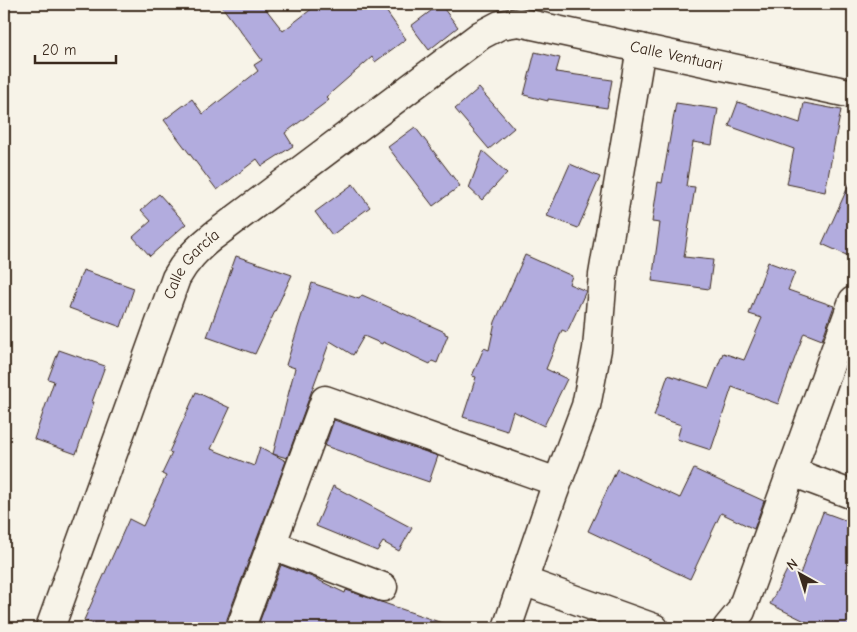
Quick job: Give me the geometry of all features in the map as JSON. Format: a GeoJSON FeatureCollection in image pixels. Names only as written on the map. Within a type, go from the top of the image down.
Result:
{"type":"FeatureCollection","features":[{"type":"Feature","properties":{"kind":"street","name":"Calle Ventuari"},"geometry":{"type":"LineString","coordinates":[[500,25],[519,22],[853,94]]}},
{"type":"Feature","properties":{"kind":"street","name":"Calle García"},"geometry":{"type":"LineString","coordinates":[[50,628],[176,278],[184,264],[194,251],[212,236],[482,35],[500,25]]}},
{"type":"Feature","properties":{"kind":"street"},"geometry":{"type":"LineString","coordinates":[[507,628],[557,482],[586,406],[597,349],[602,275],[641,48]]}},
{"type":"Feature","properties":{"kind":"street"},"geometry":{"type":"LineString","coordinates":[[728,628],[741,611],[853,301]]}},
{"type":"Feature","properties":{"kind":"street"},"geometry":{"type":"LineString","coordinates":[[242,624],[325,400],[557,482]]}},
{"type":"Feature","properties":{"kind":"street"},"geometry":{"type":"LineString","coordinates":[[792,472],[853,495]]}},
{"type":"Feature","properties":{"kind":"street"},"geometry":{"type":"LineString","coordinates":[[272,544],[383,587]]}},
{"type":"Feature","properties":{"kind":"street"},"geometry":{"type":"LineString","coordinates":[[523,581],[654,628]]}},
{"type":"Feature","properties":{"kind":"building"},"geometry":{"type":"Polygon","coordinates":[[[220,4],[262,4],[283,31],[318,4],[381,4],[406,39],[375,62],[372,57],[326,97],[329,100],[285,133],[293,146],[262,166],[257,159],[217,190],[164,120],[192,99],[203,114],[258,71],[254,65],[262,60],[220,4]]]}},
{"type":"Feature","properties":{"kind":"building"},"geometry":{"type":"Polygon","coordinates":[[[440,4],[458,27],[429,50],[411,26],[440,4]]]}},
{"type":"Feature","properties":{"kind":"building"},"geometry":{"type":"Polygon","coordinates":[[[535,52],[560,58],[556,72],[612,80],[607,108],[548,99],[548,101],[524,95],[535,52]]]}},
{"type":"Feature","properties":{"kind":"building"},"geometry":{"type":"Polygon","coordinates":[[[479,88],[514,128],[489,149],[455,109],[479,88]]]}},
{"type":"Feature","properties":{"kind":"building"},"geometry":{"type":"Polygon","coordinates":[[[738,102],[800,123],[804,103],[841,110],[825,192],[787,184],[794,149],[729,126],[738,102]]]}},
{"type":"Feature","properties":{"kind":"building"},"geometry":{"type":"Polygon","coordinates":[[[676,103],[718,109],[712,145],[693,142],[686,186],[695,187],[684,257],[713,260],[709,289],[652,281],[660,223],[652,222],[658,182],[662,183],[676,103]]]}},
{"type":"Feature","properties":{"kind":"building"},"geometry":{"type":"Polygon","coordinates":[[[415,127],[460,186],[433,206],[388,147],[415,127]]]}},
{"type":"Feature","properties":{"kind":"building"},"geometry":{"type":"Polygon","coordinates":[[[483,151],[507,173],[482,200],[469,188],[483,151]]]}},
{"type":"Feature","properties":{"kind":"building"},"geometry":{"type":"Polygon","coordinates":[[[570,164],[600,177],[578,228],[547,216],[570,164]]]}},
{"type":"Feature","properties":{"kind":"building"},"geometry":{"type":"Polygon","coordinates":[[[853,176],[853,258],[822,244],[853,176]]]}},
{"type":"Feature","properties":{"kind":"building"},"geometry":{"type":"Polygon","coordinates":[[[353,184],[370,207],[332,235],[315,212],[353,184]]]}},
{"type":"Feature","properties":{"kind":"building"},"geometry":{"type":"Polygon","coordinates":[[[159,194],[186,224],[150,256],[133,237],[151,221],[141,210],[159,194]]]}},
{"type":"Feature","properties":{"kind":"building"},"geometry":{"type":"Polygon","coordinates":[[[525,255],[572,276],[569,284],[586,291],[567,332],[562,330],[546,369],[567,379],[544,426],[513,411],[507,431],[463,417],[476,377],[472,376],[484,348],[489,350],[495,322],[525,255]]]}},
{"type":"Feature","properties":{"kind":"building"},"geometry":{"type":"Polygon","coordinates":[[[236,256],[292,275],[255,354],[207,337],[236,256]]]}},
{"type":"Feature","properties":{"kind":"building"},"geometry":{"type":"Polygon","coordinates":[[[768,262],[795,272],[788,290],[834,306],[822,340],[804,333],[778,404],[732,387],[711,450],[677,439],[681,425],[654,416],[668,375],[709,388],[723,353],[744,360],[762,318],[749,314],[768,262]]]}},
{"type":"Feature","properties":{"kind":"building"},"geometry":{"type":"Polygon","coordinates":[[[83,270],[134,288],[121,327],[69,308],[83,270]]]}},
{"type":"Feature","properties":{"kind":"building"},"geometry":{"type":"Polygon","coordinates":[[[312,283],[359,299],[362,295],[448,335],[437,363],[432,361],[430,364],[383,342],[382,344],[364,336],[353,355],[330,341],[287,458],[273,454],[295,368],[286,365],[312,283]]]}},
{"type":"Feature","properties":{"kind":"building"},"geometry":{"type":"Polygon","coordinates":[[[59,350],[105,366],[76,454],[34,439],[54,381],[48,379],[59,350]]]}},
{"type":"Feature","properties":{"kind":"building"},"geometry":{"type":"Polygon","coordinates":[[[196,392],[230,408],[211,449],[254,466],[260,447],[286,461],[227,619],[227,628],[103,628],[84,620],[129,519],[143,526],[166,476],[162,474],[172,453],[169,452],[196,392]]]}},
{"type":"Feature","properties":{"kind":"building"},"geometry":{"type":"Polygon","coordinates":[[[334,420],[438,456],[429,482],[325,446],[334,420]]]}},
{"type":"Feature","properties":{"kind":"building"},"geometry":{"type":"Polygon","coordinates":[[[617,469],[680,498],[694,469],[764,501],[754,529],[721,513],[690,579],[588,531],[617,469]]]}},
{"type":"Feature","properties":{"kind":"building"},"geometry":{"type":"Polygon","coordinates":[[[333,486],[412,528],[399,551],[383,542],[377,551],[316,526],[333,486]]]}},
{"type":"Feature","properties":{"kind":"building"},"geometry":{"type":"Polygon","coordinates":[[[823,512],[853,523],[853,628],[819,628],[770,604],[788,568],[800,574],[823,512]]]}},
{"type":"Feature","properties":{"kind":"building"},"geometry":{"type":"Polygon","coordinates":[[[281,565],[345,593],[346,590],[445,624],[444,628],[257,628],[281,565]]]}}]}
